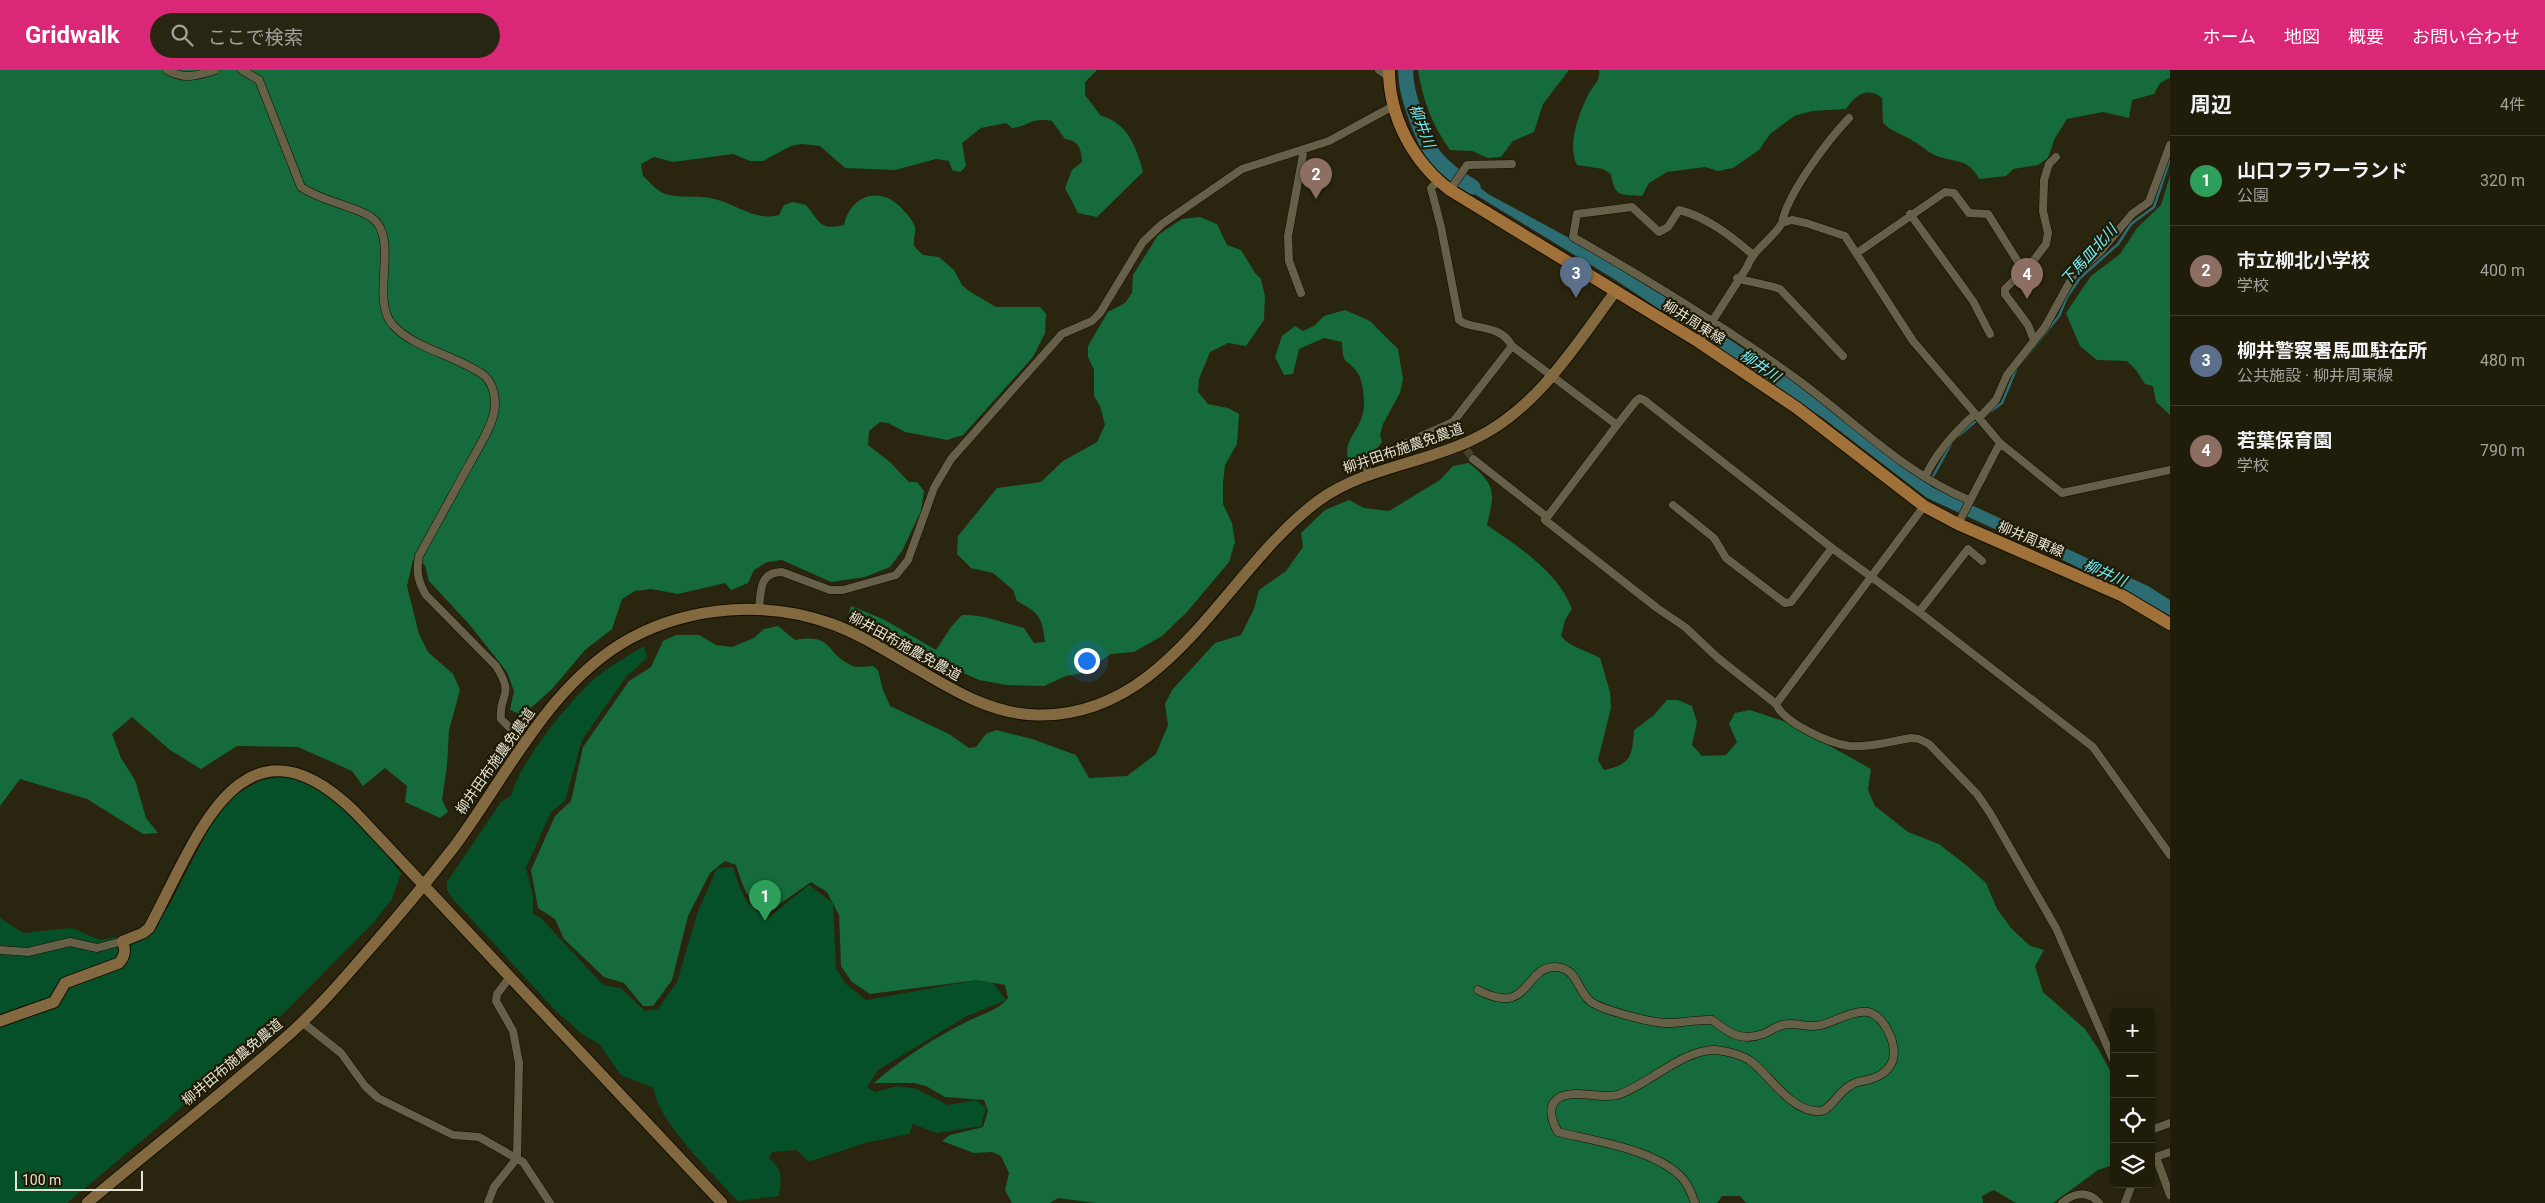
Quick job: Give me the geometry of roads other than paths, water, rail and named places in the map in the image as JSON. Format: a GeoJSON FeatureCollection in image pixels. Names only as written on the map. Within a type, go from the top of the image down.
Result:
{"type":"FeatureCollection","features":[{"type":"Feature","properties":{"kind":"main road","name":"柳井周東線"},"geometry":{"type":"LineString","coordinates":[[1387,73],[1395,105],[1411,150],[1438,181],[1615,292],[1701,340],[1797,408],[1924,506],[1959,520],[2123,596],[2170,624]]}},
{"type":"Feature","properties":{"kind":"street"},"geometry":{"type":"LineString","coordinates":[[167,70],[188,78],[214,70]]}},
{"type":"Feature","properties":{"kind":"street"},"geometry":{"type":"LineString","coordinates":[[242,70],[259,80],[301,188],[315,196],[370,217],[378,224],[383,237],[384,303],[387,316],[393,325],[413,339],[467,364],[485,375],[491,383],[495,398],[494,412],[479,446],[419,556],[417,570],[420,585],[426,595],[496,666],[503,677],[506,695],[500,711],[501,719],[526,744]]}},
{"type":"Feature","properties":{"kind":"street"},"geometry":{"type":"LineString","coordinates":[[759,609],[763,580],[767,575],[774,572],[782,572],[830,590],[843,590],[887,579],[902,570],[908,560],[934,488],[951,459],[1062,334],[1092,322],[1100,313],[1149,234],[1242,169],[1329,141],[1395,105]]}},
{"type":"Feature","properties":{"kind":"street"},"geometry":{"type":"LineString","coordinates":[[1701,340],[1737,278],[1747,266],[1752,254],[1776,233],[1782,223],[1787,207],[1813,164],[1849,118]]}},
{"type":"Feature","properties":{"kind":"street"},"geometry":{"type":"LineString","coordinates":[[1928,480],[1940,452],[1958,429],[1996,400],[2007,375],[2054,313],[2073,276],[2102,251],[2132,214],[2149,202],[2170,145]]}},
{"type":"Feature","properties":{"kind":"street"},"geometry":{"type":"LineString","coordinates":[[1301,293],[1289,261],[1288,236],[1304,149]]}},
{"type":"Feature","properties":{"kind":"street"},"geometry":{"type":"LineString","coordinates":[[2034,340],[2028,325],[2005,294],[2005,289],[2028,268],[2046,244],[2048,233],[2043,211],[2044,180],[2049,164],[2056,158]]}},
{"type":"Feature","properties":{"kind":"street"},"geometry":{"type":"LineString","coordinates":[[1451,188],[1467,165],[1512,164]]}},
{"type":"Feature","properties":{"kind":"street"},"geometry":{"type":"LineString","coordinates":[[1438,181],[1431,188],[1441,226],[1459,320],[1464,324],[1489,327],[1617,425]]}},
{"type":"Feature","properties":{"kind":"street"},"geometry":{"type":"LineString","coordinates":[[1856,253],[1910,214],[1945,192],[1954,193],[1969,213],[1988,214],[2020,265],[2022,272]]}},
{"type":"Feature","properties":{"kind":"street"},"geometry":{"type":"LineString","coordinates":[[1752,254],[1740,243],[1707,220],[1697,214],[1680,210],[1668,227],[1659,232],[1639,211],[1632,207],[1577,214],[1573,237],[1797,379],[1928,480],[1968,501]]}},
{"type":"Feature","properties":{"kind":"street"},"geometry":{"type":"LineString","coordinates":[[1910,214],[1973,301],[1990,334]]}},
{"type":"Feature","properties":{"kind":"street"},"geometry":{"type":"LineString","coordinates":[[1782,223],[1792,220],[1845,236],[1913,341],[1976,416],[2000,443],[2062,494],[2170,470]]}},
{"type":"Feature","properties":{"kind":"street"},"geometry":{"type":"LineString","coordinates":[[1737,278],[1754,284],[1766,284],[1780,289],[1843,356]]}},
{"type":"Feature","properties":{"kind":"street","name":"柳井田布施農免農道"},"geometry":{"type":"LineString","coordinates":[[86,1203],[302,1022],[369,950],[454,846],[552,706],[580,675],[629,639],[688,616],[713,611],[759,609],[782,612],[832,624],[870,642],[954,690],[993,708],[1039,715],[1075,712],[1115,698],[1145,680],[1188,639],[1299,517],[1342,486],[1369,473],[1439,452],[1486,433],[1518,411],[1551,376],[1615,292]]}},
{"type":"Feature","properties":{"kind":"street"},"geometry":{"type":"LineString","coordinates":[[1369,473],[1364,462],[1372,457],[1450,429],[1453,422],[1512,346]]}},
{"type":"Feature","properties":{"kind":"street"},"geometry":{"type":"LineString","coordinates":[[2110,1053],[2056,928],[1977,794],[1929,744],[1919,739],[1911,738],[1849,746],[1816,735],[1793,722],[1779,711],[1776,704],[1718,658],[1686,627],[1545,520],[1636,401],[1640,398],[1644,400],[1832,548],[1920,612],[2093,747],[2170,855]]}},
{"type":"Feature","properties":{"kind":"street"},"geometry":{"type":"LineString","coordinates":[[1959,520],[2000,443]]}},
{"type":"Feature","properties":{"kind":"street"},"geometry":{"type":"LineString","coordinates":[[1473,459],[1547,517]]}},
{"type":"Feature","properties":{"kind":"street"},"geometry":{"type":"LineString","coordinates":[[1673,505],[1714,538],[1726,558],[1785,603],[1791,602],[1832,548]]}},
{"type":"Feature","properties":{"kind":"street"},"geometry":{"type":"LineString","coordinates":[[1776,704],[1807,666],[1924,506]]}},
{"type":"Feature","properties":{"kind":"street"},"geometry":{"type":"LineString","coordinates":[[1920,612],[1968,548],[1982,561]]}},
{"type":"Feature","properties":{"kind":"street"},"geometry":{"type":"LineString","coordinates":[[0,950],[28,952],[70,942],[97,948],[144,933],[149,928],[202,828],[227,793],[245,780],[265,773],[300,774],[324,785],[355,812],[722,1203]]}},
{"type":"Feature","properties":{"kind":"street"},"geometry":{"type":"LineString","coordinates":[[0,1021],[54,1002],[64,983],[119,963],[123,958],[125,950],[122,941]]}},
{"type":"Feature","properties":{"kind":"street"},"geometry":{"type":"LineString","coordinates":[[1478,990],[1494,998],[1516,996],[1523,992],[1535,976],[1546,969],[1556,967],[1571,972],[1590,1001],[1613,1012],[1666,1023],[1712,1020],[1733,1036],[1763,1034],[1776,1026],[1791,1024],[1809,1027],[1820,1026],[1861,1012],[1871,1013],[1879,1019],[1885,1026],[1894,1048],[1893,1061],[1884,1074],[1854,1082],[1838,1094],[1828,1108],[1820,1111],[1805,1107],[1780,1092],[1751,1061],[1732,1053],[1715,1050],[1703,1052],[1686,1059],[1620,1094],[1598,1098],[1572,1093],[1556,1100],[1551,1107],[1552,1122],[1558,1132],[1612,1145],[1662,1162],[1683,1179],[1695,1203]]}},
{"type":"Feature","properties":{"kind":"street"},"geometry":{"type":"LineString","coordinates":[[488,1203],[494,1187],[517,1158],[519,1063],[513,1031],[496,1001],[497,994],[510,977]]}},
{"type":"Feature","properties":{"kind":"street"},"geometry":{"type":"LineString","coordinates":[[302,1022],[341,1053],[364,1086],[378,1098],[453,1135],[478,1138],[517,1158],[528,1169],[550,1203]]}},
{"type":"Feature","properties":{"kind":"street"},"geometry":{"type":"LineString","coordinates":[[2155,1129],[2170,1123]]}},
{"type":"Feature","properties":{"kind":"street"},"geometry":{"type":"LineString","coordinates":[[2155,1158],[2170,1152]]}},
{"type":"Feature","properties":{"kind":"street"},"geometry":{"type":"LineString","coordinates":[[2155,1160],[2170,1195]]}},
{"type":"Feature","properties":{"kind":"street"},"geometry":{"type":"LineString","coordinates":[[2125,1203],[2131,1188]]}},
{"type":"Feature","properties":{"kind":"street"},"geometry":{"type":"LineString","coordinates":[[2062,1203],[2074,1195],[2084,1194],[2092,1197],[2099,1203]]}},
{"type":"Feature","properties":{"kind":"water"},"geometry":{"type":"Polygon","coordinates":[[[1465,175],[1488,194],[1571,239],[1665,297],[1794,382],[1932,487],[2148,586],[2170,600],[2170,617],[2131,593],[1927,498],[1823,418],[1614,279],[1458,184],[1465,175]]]}},
{"type":"Feature","properties":{"kind":"waterway","name":"柳井川"},"geometry":{"type":"LineString","coordinates":[[1406,70],[1411,102],[1420,128],[1431,150],[1448,170],[1473,187]]}},
{"type":"Feature","properties":{"kind":"waterway","name":"下馬皿北川"},"geometry":{"type":"LineString","coordinates":[[2021,363],[2059,316],[2067,297],[2080,278],[2118,244],[2131,224],[2154,207],[2170,159]]}},
{"type":"Feature","properties":{"kind":"waterway","name":"下馬皿北川"},"geometry":{"type":"LineString","coordinates":[[1991,411],[2002,403],[2017,367]]}},
{"type":"Feature","properties":{"kind":"waterway","name":"下馬皿北川"},"geometry":{"type":"LineString","coordinates":[[1958,436],[1976,421]]}},
{"type":"Feature","properties":{"kind":"waterway","name":"下馬皿北川"},"geometry":{"type":"LineString","coordinates":[[1927,487],[1951,444]]}},
{"type":"Feature","properties":{"kind":"tunnel"},"geometry":{"type":"LineString","coordinates":[[1452,431],[1473,459]]}},
{"type":"Feature","properties":{"kind":"place","name":"市立柳北小学校"},"geometry":{"type":"Point","coordinates":[1316,199]}},
{"type":"Feature","properties":{"kind":"place","name":"柳井警察署馬皿駐在所"},"geometry":{"type":"Point","coordinates":[1576,298]}},
{"type":"Feature","properties":{"kind":"place","name":"若葉保育園"},"geometry":{"type":"Point","coordinates":[2027,299]}},
{"type":"Feature","properties":{"kind":"place","name":"山口フラワーランド"},"geometry":{"type":"Point","coordinates":[765,921]}}]}
